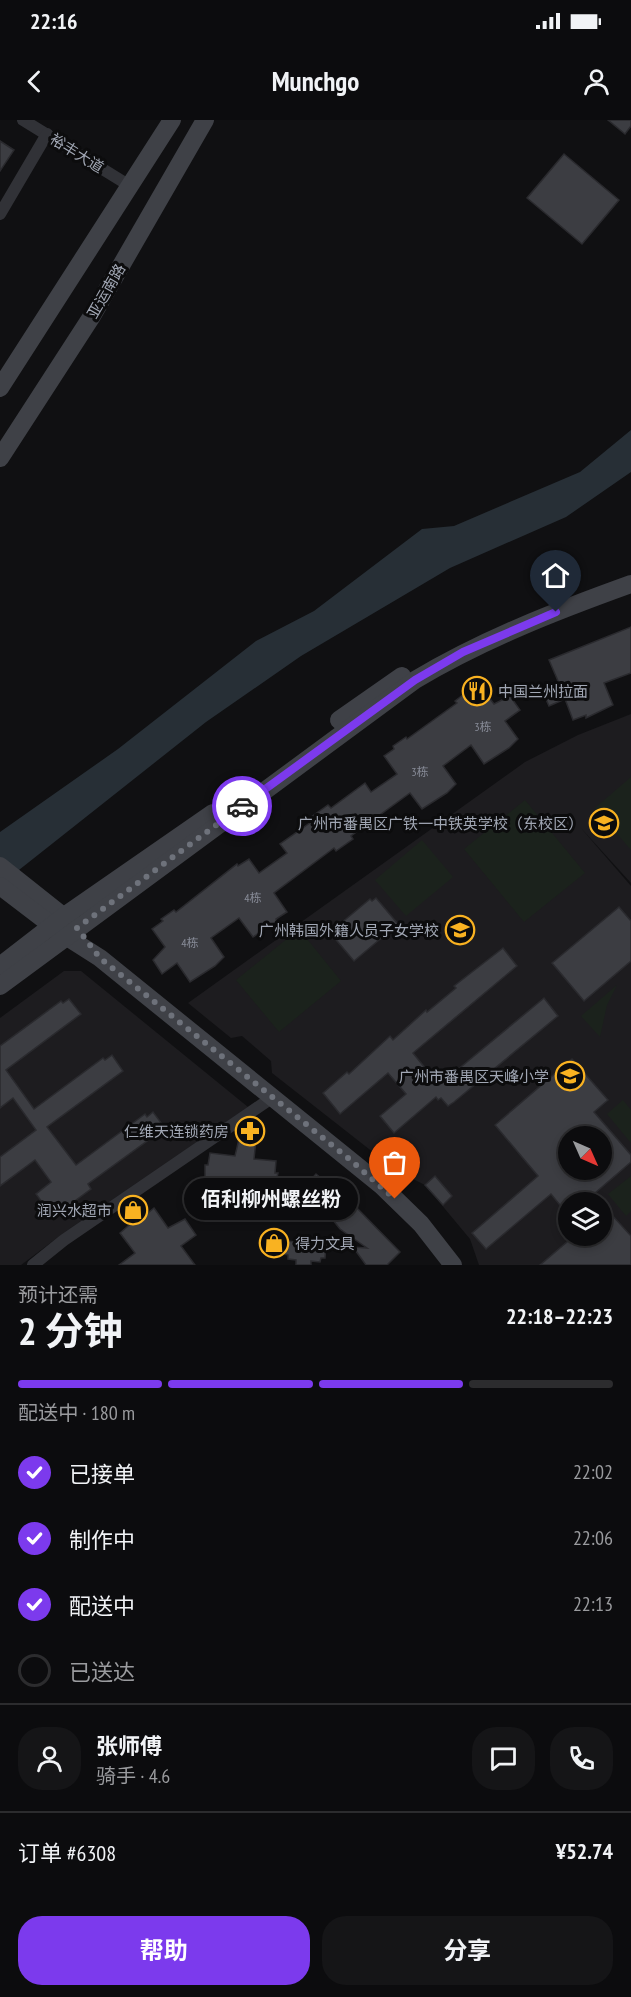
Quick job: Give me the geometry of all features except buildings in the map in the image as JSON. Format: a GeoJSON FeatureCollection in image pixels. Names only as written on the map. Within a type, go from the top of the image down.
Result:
{"type":"FeatureCollection","features":[{"type":"Feature","properties":{"kind":"street","name":"裕丰大道"},"geometry":{"type":"LineString","coordinates":[[23,120],[130,186]]}},
{"type":"Feature","properties":{"kind":"street"},"geometry":{"type":"LineString","coordinates":[[0,388],[172,120]]}},
{"type":"Feature","properties":{"kind":"street","name":"亚运南路"},"geometry":{"type":"LineString","coordinates":[[0,458],[92,316],[205,120]]}},
{"type":"Feature","properties":{"kind":"street"},"geometry":{"type":"LineString","coordinates":[[0,214],[47,134]]}},
{"type":"Feature","properties":{"kind":"street"},"geometry":{"type":"LineString","coordinates":[[0,986],[65,927],[220,808],[380,690],[439,653],[495,625],[631,573]]}},
{"type":"Feature","properties":{"kind":"street"},"geometry":{"type":"LineString","coordinates":[[0,966],[65,927],[415,680],[463,652],[497,636],[631,584]]}},
{"type":"Feature","properties":{"kind":"street"},"geometry":{"type":"LineString","coordinates":[[0,866],[25,896],[382,1186],[421,1224],[453,1265]]}},
{"type":"Feature","properties":{"kind":"street"},"geometry":{"type":"LineString","coordinates":[[0,886],[25,896]]}},
{"type":"Feature","properties":{"kind":"street"},"geometry":{"type":"LineString","coordinates":[[33,1265],[64,1240],[273,1097]]}},
{"type":"Feature","properties":{"kind":"shaded area"},"geometry":{"type":"Polygon","coordinates":[[[631,430],[631,472],[566,517],[450,568],[301,656],[206,722],[0,885],[0,832],[118,749],[256,641],[314,611],[422,529],[454,526],[580,472],[631,430]]]}},
{"type":"Feature","properties":{"kind":"shaded area","name":"广州韩国外籍人员子女学校"},"geometry":{"type":"Polygon","coordinates":[[[631,714],[631,883],[580,827],[631,886],[631,1265],[479,1265],[470,1239],[425,1185],[397,1171],[272,1073],[271,1061],[242,1036],[231,1038],[188,1003],[525,762],[578,735],[631,714]]]}},
{"type":"Feature","properties":{"kind":"shaded area"},"geometry":{"type":"Polygon","coordinates":[[[631,777],[631,850],[595,808],[631,777]]]}},
{"type":"Feature","properties":{"kind":"shaded area"},"geometry":{"type":"Polygon","coordinates":[[[525,800],[585,873],[524,922],[464,849],[525,800]]]}},
{"type":"Feature","properties":{"kind":"shaded area"},"geometry":{"type":"Polygon","coordinates":[[[422,840],[453,877],[406,916],[375,880],[422,840]]]}},
{"type":"Feature","properties":{"kind":"shaded area"},"geometry":{"type":"Polygon","coordinates":[[[299,929],[341,981],[279,1032],[236,980],[299,929]]]}},
{"type":"Feature","properties":{"kind":"shaded area"},"geometry":{"type":"Polygon","coordinates":[[[64,971],[81,971],[248,1107],[65,1232],[21,1265],[0,1265],[0,1018],[64,971]]]}},
{"type":"Feature","properties":{"kind":"shaded area"},"geometry":{"type":"Polygon","coordinates":[[[617,985],[607,1005],[600,1037],[581,1016],[617,985]]]}},
{"type":"Feature","properties":{"kind":"shaded area"},"geometry":{"type":"Polygon","coordinates":[[[623,1100],[631,1110],[631,1143],[607,1114],[623,1100]]]}},
{"type":"Feature","properties":{"kind":"shaded area"},"geometry":{"type":"Polygon","coordinates":[[[631,1176],[631,1211],[626,1216],[612,1199],[611,1192],[631,1176]]]}},
{"type":"Feature","properties":{"kind":"way so far"},"geometry":{"type":"LineString","coordinates":[[242,806],[77,928],[100,958],[348,1158],[395,1199]]}},
{"type":"Feature","properties":{"kind":"place","name":"中国兰州拉面"},"geometry":{"type":"Point","coordinates":[477,691]}},
{"type":"Feature","properties":{"kind":"place","name":"广州市番禺区广铁一中铁英学校（东校区）"},"geometry":{"type":"Point","coordinates":[604,823]}},
{"type":"Feature","properties":{"kind":"place","name":"广州韩国外籍人员子女学校"},"geometry":{"type":"Point","coordinates":[460,930]}},
{"type":"Feature","properties":{"kind":"place","name":"广州市番禺区天峰小学"},"geometry":{"type":"Point","coordinates":[570,1076]}},
{"type":"Feature","properties":{"kind":"place","name":"仁维天连锁药房"},"geometry":{"type":"Point","coordinates":[250,1131]}},
{"type":"Feature","properties":{"kind":"place","name":"佰利柳州螺丝粉"},"geometry":{"type":"Point","coordinates":[395,1199]}},
{"type":"Feature","properties":{"kind":"place","name":"润兴水超市"},"geometry":{"type":"Point","coordinates":[133,1210]}},
{"type":"Feature","properties":{"kind":"place","name":"得力文具"},"geometry":{"type":"Point","coordinates":[274,1243]}},
{"type":"Feature","properties":{"kind":"route"},"geometry":{"type":"LineString","coordinates":[[242,806],[415,680],[463,652],[556,612]]}}]}
